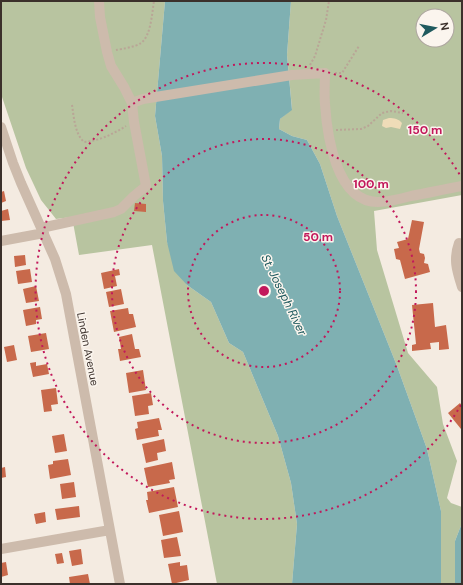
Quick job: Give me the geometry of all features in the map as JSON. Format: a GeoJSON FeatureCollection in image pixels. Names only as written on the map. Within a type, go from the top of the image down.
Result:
{"type":"FeatureCollection","features":[{"type":"Feature","properties":{"kind":"street"},"geometry":{"type":"LineString","coordinates":[[1,241],[114,212],[121,209],[146,186],[132,103],[111,66],[100,17],[99,1]]}},
{"type":"Feature","properties":{"kind":"street"},"geometry":{"type":"LineString","coordinates":[[132,103],[143,99],[297,75],[325,73],[325,103],[336,162],[341,176],[349,188],[358,196],[365,200],[377,202],[462,186]]}},
{"type":"Feature","properties":{"kind":"street","name":"Linden Avenue"},"geometry":{"type":"LineString","coordinates":[[1,127],[20,183],[43,230],[55,259],[66,294],[120,584]]}},
{"type":"Feature","properties":{"kind":"street"},"geometry":{"type":"LineString","coordinates":[[459,243],[455,258],[456,269],[462,287]]}},
{"type":"Feature","properties":{"kind":"street"},"geometry":{"type":"LineString","coordinates":[[1,549],[110,530]]}},
{"type":"Feature","properties":{"kind":"path"},"geometry":{"type":"LineString","coordinates":[[107,52],[140,44],[144,40],[148,34],[154,1]]}},
{"type":"Feature","properties":{"kind":"path"},"geometry":{"type":"LineString","coordinates":[[297,75],[312,63],[326,20],[329,1]]}},
{"type":"Feature","properties":{"kind":"path"},"geometry":{"type":"LineString","coordinates":[[325,73],[342,73],[359,46]]}},
{"type":"Feature","properties":{"kind":"path"},"geometry":{"type":"LineString","coordinates":[[72,105],[76,129],[81,140],[84,142],[91,142],[102,138],[134,122]]}},
{"type":"Feature","properties":{"kind":"path"},"geometry":{"type":"LineString","coordinates":[[329,131],[361,129],[368,126],[382,113],[391,111],[403,113]]}},
{"type":"Feature","properties":{"kind":"green space"},"geometry":{"type":"Polygon","coordinates":[[[1,1],[165,1],[155,116],[162,156],[163,201],[167,242],[187,285],[211,302],[229,343],[243,352],[278,436],[291,483],[297,524],[292,584],[217,584],[152,245],[79,255],[72,217],[56,219],[41,200],[26,168],[1,94],[1,1]]]}},
{"type":"Feature","properties":{"kind":"green space"},"geometry":{"type":"Polygon","coordinates":[[[291,1],[462,1],[462,195],[374,211],[377,250],[408,353],[437,387],[443,424],[457,461],[447,498],[451,503],[462,507],[462,523],[455,541],[455,584],[441,584],[441,511],[427,449],[397,366],[337,216],[320,164],[307,140],[292,136],[279,129],[280,119],[292,109],[287,55],[291,1]]]}},
{"type":"Feature","properties":{"kind":"sand"},"geometry":{"type":"Polygon","coordinates":[[[389,118],[396,119],[402,123],[400,129],[391,127],[386,128],[382,126],[383,120],[389,118]]]}},
{"type":"Feature","properties":{"kind":"water","name":"St. Joseph River"},"geometry":{"type":"Polygon","coordinates":[[[165,1],[291,1],[287,55],[292,110],[280,119],[279,129],[292,136],[307,140],[320,164],[337,216],[397,366],[427,449],[441,511],[441,584],[292,584],[297,524],[291,483],[278,436],[243,352],[229,343],[211,302],[187,285],[174,271],[167,242],[163,201],[162,156],[155,116],[165,1]]]}},
{"type":"Feature","properties":{"kind":"water"},"geometry":{"type":"Polygon","coordinates":[[[462,523],[462,584],[455,584],[455,541],[462,523]]]}},
{"type":"Feature","properties":{"kind":"building"},"geometry":{"type":"Polygon","coordinates":[[[4,191],[6,201],[1,203],[1,192],[4,191]]]}},
{"type":"Feature","properties":{"kind":"building"},"geometry":{"type":"Polygon","coordinates":[[[135,203],[146,204],[146,212],[134,211],[135,203]]]}},
{"type":"Feature","properties":{"kind":"building"},"geometry":{"type":"Polygon","coordinates":[[[8,209],[10,220],[1,221],[1,211],[8,209]]]}},
{"type":"Feature","properties":{"kind":"building"},"geometry":{"type":"Polygon","coordinates":[[[412,220],[424,222],[419,249],[420,253],[424,254],[424,263],[428,264],[430,272],[405,279],[400,260],[396,259],[394,249],[399,248],[397,242],[408,239],[412,220]]]}},
{"type":"Feature","properties":{"kind":"building"},"geometry":{"type":"Polygon","coordinates":[[[25,255],[26,265],[15,267],[14,256],[25,255]]]}},
{"type":"Feature","properties":{"kind":"building"},"geometry":{"type":"Polygon","coordinates":[[[30,269],[32,282],[18,284],[16,271],[30,269]]]}},
{"type":"Feature","properties":{"kind":"building"},"geometry":{"type":"Polygon","coordinates":[[[119,269],[120,275],[115,276],[117,286],[104,289],[101,273],[119,269]]]}},
{"type":"Feature","properties":{"kind":"building"},"geometry":{"type":"Polygon","coordinates":[[[36,286],[39,301],[26,303],[23,289],[36,286]]]}},
{"type":"Feature","properties":{"kind":"building"},"geometry":{"type":"Polygon","coordinates":[[[121,289],[124,304],[109,307],[106,292],[121,289]]]}},
{"type":"Feature","properties":{"kind":"building"},"geometry":{"type":"Polygon","coordinates":[[[433,303],[435,327],[446,325],[449,349],[439,350],[439,342],[430,343],[431,349],[412,351],[412,345],[416,344],[412,305],[433,303]]]}},
{"type":"Feature","properties":{"kind":"building"},"geometry":{"type":"Polygon","coordinates":[[[40,307],[42,319],[36,320],[36,324],[26,326],[23,310],[40,307]]]}},
{"type":"Feature","properties":{"kind":"building"},"geometry":{"type":"Polygon","coordinates":[[[128,308],[129,314],[133,314],[136,327],[114,332],[110,311],[128,308]]]}},
{"type":"Feature","properties":{"kind":"building"},"geometry":{"type":"Polygon","coordinates":[[[46,333],[49,349],[31,352],[28,336],[46,333]]]}},
{"type":"Feature","properties":{"kind":"building"},"geometry":{"type":"Polygon","coordinates":[[[132,334],[135,349],[139,349],[141,357],[120,361],[118,349],[121,349],[119,337],[132,334]]]}},
{"type":"Feature","properties":{"kind":"building"},"geometry":{"type":"Polygon","coordinates":[[[14,345],[17,360],[7,362],[4,347],[14,345]]]}},
{"type":"Feature","properties":{"kind":"building"},"geometry":{"type":"Polygon","coordinates":[[[36,362],[36,366],[47,364],[49,374],[33,377],[30,363],[36,362]]]}},
{"type":"Feature","properties":{"kind":"building"},"geometry":{"type":"Polygon","coordinates":[[[143,370],[146,390],[129,393],[126,373],[143,370]]]}},
{"type":"Feature","properties":{"kind":"building"},"geometry":{"type":"Polygon","coordinates":[[[56,388],[58,404],[51,405],[52,411],[44,412],[41,390],[56,388]]]}},
{"type":"Feature","properties":{"kind":"building"},"geometry":{"type":"Polygon","coordinates":[[[151,393],[153,405],[148,406],[149,414],[135,416],[132,396],[151,393]]]}},
{"type":"Feature","properties":{"kind":"building"},"geometry":{"type":"Polygon","coordinates":[[[460,403],[462,406],[461,429],[448,413],[460,403]]]}},
{"type":"Feature","properties":{"kind":"building"},"geometry":{"type":"Polygon","coordinates":[[[159,418],[162,430],[158,430],[159,436],[137,440],[135,429],[138,428],[137,422],[159,418]]]}},
{"type":"Feature","properties":{"kind":"building"},"geometry":{"type":"Polygon","coordinates":[[[64,434],[67,451],[55,453],[52,436],[64,434]]]}},
{"type":"Feature","properties":{"kind":"building"},"geometry":{"type":"Polygon","coordinates":[[[164,439],[166,451],[157,453],[158,460],[146,463],[142,444],[164,439]]]}},
{"type":"Feature","properties":{"kind":"building"},"geometry":{"type":"Polygon","coordinates":[[[68,459],[71,475],[50,479],[48,465],[53,464],[53,461],[68,459]]]}},
{"type":"Feature","properties":{"kind":"building"},"geometry":{"type":"Polygon","coordinates":[[[172,462],[175,479],[169,480],[170,483],[148,487],[144,468],[172,462]]]}},
{"type":"Feature","properties":{"kind":"building"},"geometry":{"type":"Polygon","coordinates":[[[5,467],[6,477],[1,478],[1,468],[5,467]]]}},
{"type":"Feature","properties":{"kind":"building"},"geometry":{"type":"Polygon","coordinates":[[[74,482],[76,497],[62,499],[60,484],[74,482]]]}},
{"type":"Feature","properties":{"kind":"building"},"geometry":{"type":"Polygon","coordinates":[[[174,487],[178,507],[149,513],[146,500],[148,500],[147,492],[174,487]]]}},
{"type":"Feature","properties":{"kind":"building"},"geometry":{"type":"Polygon","coordinates":[[[79,506],[80,517],[57,520],[55,509],[79,506]]]}},
{"type":"Feature","properties":{"kind":"building"},"geometry":{"type":"Polygon","coordinates":[[[179,511],[183,532],[163,536],[159,515],[179,511]]]}},
{"type":"Feature","properties":{"kind":"building"},"geometry":{"type":"Polygon","coordinates":[[[45,512],[46,522],[36,524],[34,514],[45,512]]]}},
{"type":"Feature","properties":{"kind":"building"},"geometry":{"type":"Polygon","coordinates":[[[177,537],[181,556],[164,558],[161,540],[177,537]]]}},
{"type":"Feature","properties":{"kind":"building"},"geometry":{"type":"Polygon","coordinates":[[[81,549],[83,564],[72,566],[69,551],[81,549]]]}},
{"type":"Feature","properties":{"kind":"building"},"geometry":{"type":"Polygon","coordinates":[[[62,553],[64,563],[57,564],[55,554],[62,553]]]}},
{"type":"Feature","properties":{"kind":"building"},"geometry":{"type":"Polygon","coordinates":[[[6,562],[8,575],[1,577],[1,563],[6,562]]]}},
{"type":"Feature","properties":{"kind":"building"},"geometry":{"type":"Polygon","coordinates":[[[180,562],[180,566],[187,565],[189,580],[172,584],[168,564],[180,562]]]}},
{"type":"Feature","properties":{"kind":"building"},"geometry":{"type":"Polygon","coordinates":[[[88,574],[90,584],[70,584],[69,577],[88,574]]]}}]}
